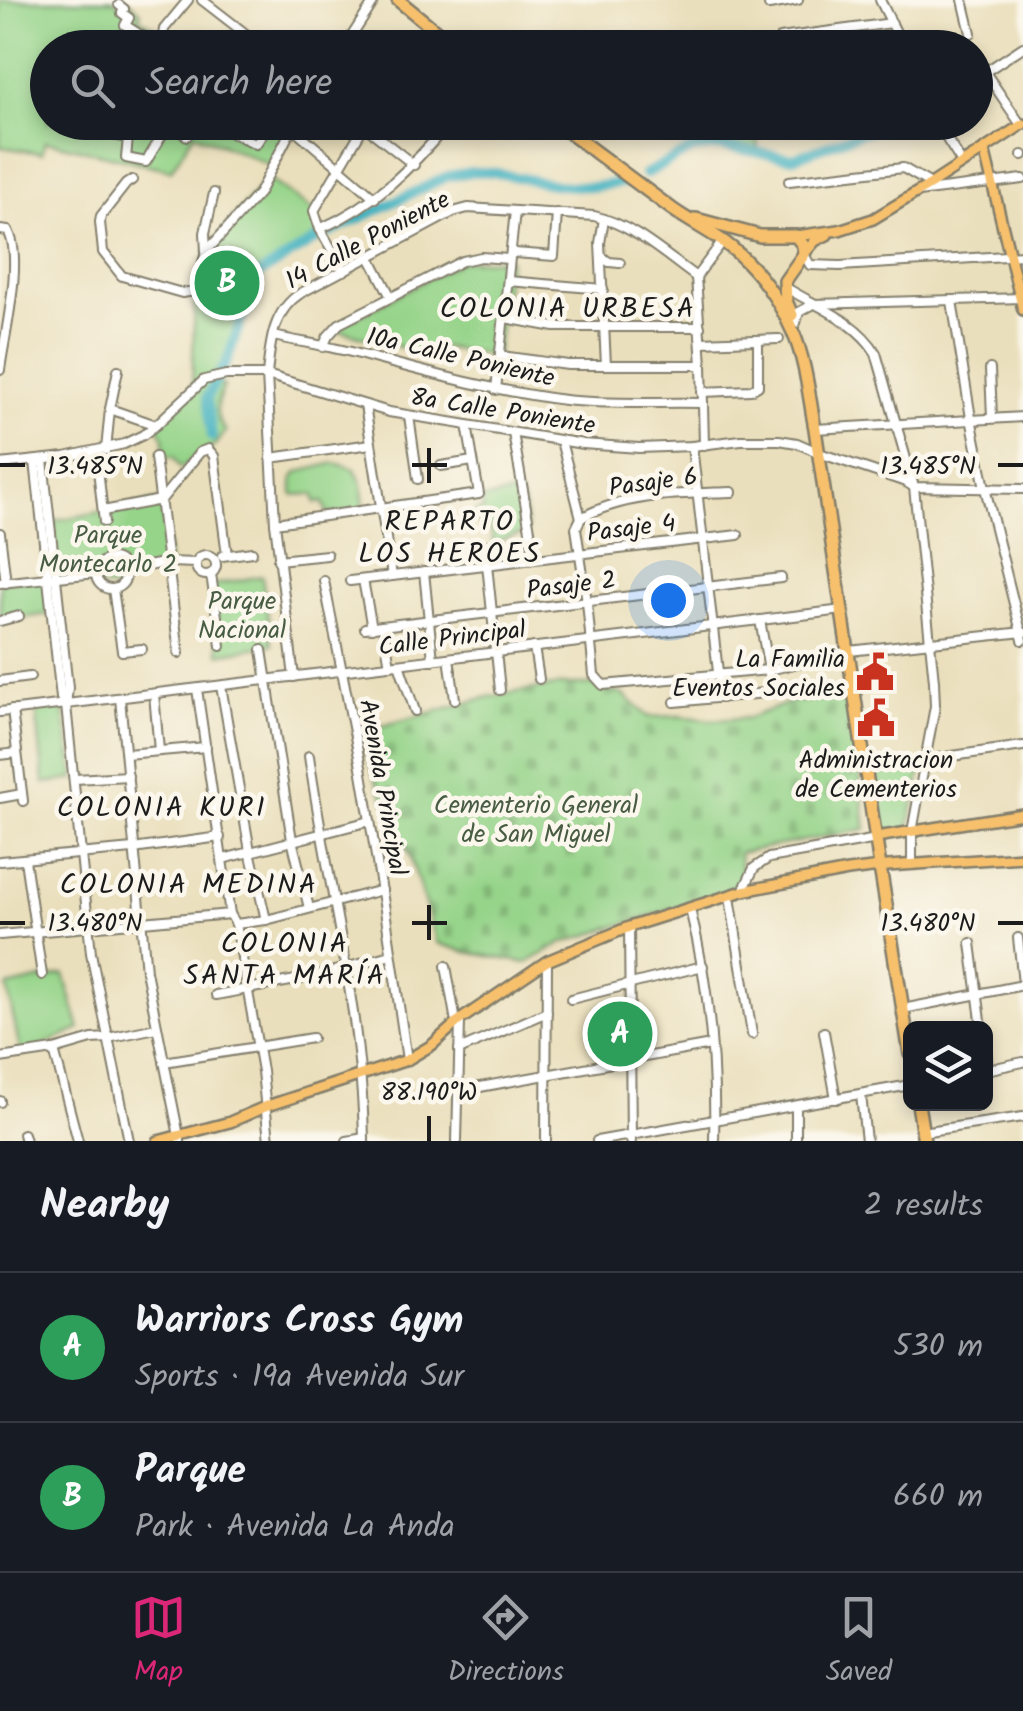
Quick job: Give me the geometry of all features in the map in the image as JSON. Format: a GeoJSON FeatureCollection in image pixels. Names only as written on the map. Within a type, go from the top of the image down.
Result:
{"type":"FeatureCollection","features":[{"type":"Feature","properties":{"kind":"highway"},"geometry":{"type":"LineString","coordinates":[[398,0],[434,30]]}},
{"type":"Feature","properties":{"kind":"highway"},"geometry":{"type":"LineString","coordinates":[[579,140],[722,241],[763,279],[786,316],[799,348],[817,429]]}},
{"type":"Feature","properties":{"kind":"highway"},"geometry":{"type":"LineString","coordinates":[[682,216],[760,236],[796,236],[803,245],[804,254],[785,284],[786,301],[807,356],[851,651]]}},
{"type":"Feature","properties":{"kind":"highway"},"geometry":{"type":"LineString","coordinates":[[722,241],[731,229]]}},
{"type":"Feature","properties":{"kind":"highway"},"geometry":{"type":"LineString","coordinates":[[763,279],[785,284]]}},
{"type":"Feature","properties":{"kind":"highway"},"geometry":{"type":"LineString","coordinates":[[820,453],[907,1021]]}},
{"type":"Feature","properties":{"kind":"highway"},"geometry":{"type":"LineString","coordinates":[[906,1008],[911,1021]]}},
{"type":"Feature","properties":{"kind":"highway"},"geometry":{"type":"LineString","coordinates":[[923,1111],[927,1138]]}},
{"type":"Feature","properties":{"kind":"main road"},"geometry":{"type":"LineString","coordinates":[[804,254],[815,241],[873,219],[1022,124]]}},
{"type":"Feature","properties":{"kind":"main road"},"geometry":{"type":"LineString","coordinates":[[984,149],[1023,310]]}},
{"type":"Feature","properties":{"kind":"main road"},"geometry":{"type":"LineString","coordinates":[[796,236],[839,230]]}},
{"type":"Feature","properties":{"kind":"main road"},"geometry":{"type":"LineString","coordinates":[[879,838],[1023,814]]}},
{"type":"Feature","properties":{"kind":"main road"},"geometry":{"type":"LineString","coordinates":[[158,1141],[179,1139],[407,1060],[547,960],[629,927],[743,891],[884,866],[1023,857]]}},
{"type":"Feature","properties":{"kind":"street"},"geometry":{"type":"LineString","coordinates":[[164,30],[188,0]]}},
{"type":"Feature","properties":{"kind":"street"},"geometry":{"type":"LineString","coordinates":[[202,0],[241,30]]}},
{"type":"Feature","properties":{"kind":"street"},"geometry":{"type":"LineString","coordinates":[[356,30],[375,0]]}},
{"type":"Feature","properties":{"kind":"street"},"geometry":{"type":"LineString","coordinates":[[769,4],[798,0]]}},
{"type":"Feature","properties":{"kind":"street"},"geometry":{"type":"LineString","coordinates":[[880,0],[895,30]]}},
{"type":"Feature","properties":{"kind":"street"},"geometry":{"type":"LineString","coordinates":[[966,1],[971,30]]}},
{"type":"Feature","properties":{"kind":"street"},"geometry":{"type":"LineString","coordinates":[[119,5],[129,18],[125,25],[132,30]]}},
{"type":"Feature","properties":{"kind":"street"},"geometry":{"type":"LineString","coordinates":[[840,30],[892,23]]}},
{"type":"Feature","properties":{"kind":"street"},"geometry":{"type":"LineString","coordinates":[[993,67],[1023,47]]}},
{"type":"Feature","properties":{"kind":"street"},"geometry":{"type":"LineString","coordinates":[[993,83],[1022,124]]}},
{"type":"Feature","properties":{"kind":"street"},"geometry":{"type":"LineString","coordinates":[[128,140],[126,158],[146,162],[158,140]]}},
{"type":"Feature","properties":{"kind":"street"},"geometry":{"type":"LineString","coordinates":[[249,140],[267,149]]}},
{"type":"Feature","properties":{"kind":"street"},"geometry":{"type":"LineString","coordinates":[[256,144],[259,140]]}},
{"type":"Feature","properties":{"kind":"street"},"geometry":{"type":"LineString","coordinates":[[206,252],[260,193],[284,140]]}},
{"type":"Feature","properties":{"kind":"street"},"geometry":{"type":"LineString","coordinates":[[309,140],[375,198]]}},
{"type":"Feature","properties":{"kind":"street"},"geometry":{"type":"LineString","coordinates":[[344,271],[314,211],[353,140]]}},
{"type":"Feature","properties":{"kind":"street"},"geometry":{"type":"LineString","coordinates":[[382,140],[414,165]]}},
{"type":"Feature","properties":{"kind":"street"},"geometry":{"type":"LineString","coordinates":[[320,229],[375,198],[414,165],[435,140]]}},
{"type":"Feature","properties":{"kind":"street"},"geometry":{"type":"LineString","coordinates":[[947,140],[962,163]]}},
{"type":"Feature","properties":{"kind":"street"},"geometry":{"type":"LineString","coordinates":[[789,181],[903,168],[931,184]]}},
{"type":"Feature","properties":{"kind":"street"},"geometry":{"type":"LineString","coordinates":[[918,192],[1023,179]]}},
{"type":"Feature","properties":{"kind":"street"},"geometry":{"type":"LineString","coordinates":[[132,180],[101,216],[103,252],[122,276],[182,293],[195,292],[206,252],[205,233],[214,192]]}},
{"type":"Feature","properties":{"kind":"street","name":"14 Calle Poniente"},"geometry":{"type":"LineString","coordinates":[[272,336],[281,312],[294,298],[461,209],[604,218],[628,228],[696,277]]}},
{"type":"Feature","properties":{"kind":"street"},"geometry":{"type":"LineString","coordinates":[[496,390],[516,211]]}},
{"type":"Feature","properties":{"kind":"street"},"geometry":{"type":"LineString","coordinates":[[323,347],[339,324],[462,261],[554,256],[557,213]]}},
{"type":"Feature","properties":{"kind":"street"},"geometry":{"type":"LineString","coordinates":[[604,218],[601,256],[606,365]]}},
{"type":"Feature","properties":{"kind":"street"},"geometry":{"type":"LineString","coordinates":[[0,230],[8,232],[13,240],[14,277],[0,366]]}},
{"type":"Feature","properties":{"kind":"street"},"geometry":{"type":"LineString","coordinates":[[704,444],[696,277],[722,241]]}},
{"type":"Feature","properties":{"kind":"street"},"geometry":{"type":"LineString","coordinates":[[804,254],[809,264],[816,266],[1023,256]]}},
{"type":"Feature","properties":{"kind":"street"},"geometry":{"type":"LineString","coordinates":[[601,256],[614,264],[620,263]]}},
{"type":"Feature","properties":{"kind":"street"},"geometry":{"type":"LineString","coordinates":[[370,258],[391,297]]}},
{"type":"Feature","properties":{"kind":"street"},"geometry":{"type":"LineString","coordinates":[[508,281],[603,289]]}},
{"type":"Feature","properties":{"kind":"street"},"geometry":{"type":"LineString","coordinates":[[785,284],[858,330],[876,353],[914,487],[934,706],[912,832],[912,864]]}},
{"type":"Feature","properties":{"kind":"street"},"geometry":{"type":"LineString","coordinates":[[0,296],[11,295]]}},
{"type":"Feature","properties":{"kind":"street"},"geometry":{"type":"LineString","coordinates":[[796,323],[799,312],[814,304],[1021,298]]}},
{"type":"Feature","properties":{"kind":"street"},"geometry":{"type":"LineString","coordinates":[[561,441],[582,518],[576,528],[594,676],[599,682],[608,685],[718,676],[769,670],[851,651],[1022,635],[985,488],[952,300]]}},
{"type":"Feature","properties":{"kind":"street"},"geometry":{"type":"LineString","coordinates":[[858,330],[861,304]]}},
{"type":"Feature","properties":{"kind":"street"},"geometry":{"type":"LineString","coordinates":[[504,318],[555,327],[700,327]]}},
{"type":"Feature","properties":{"kind":"street"},"geometry":{"type":"LineString","coordinates":[[272,336],[268,375],[275,523],[294,677]]}},
{"type":"Feature","properties":{"kind":"street","name":"10a Calle Poniente"},"geometry":{"type":"LineString","coordinates":[[272,336],[352,352],[496,390],[625,404],[702,403]]}},
{"type":"Feature","properties":{"kind":"street"},"geometry":{"type":"LineString","coordinates":[[701,342],[779,339]]}},
{"type":"Feature","properties":{"kind":"street"},"geometry":{"type":"LineString","coordinates":[[702,392],[751,390],[758,386],[758,340]]}},
{"type":"Feature","properties":{"kind":"street"},"geometry":{"type":"LineString","coordinates":[[501,356],[568,364],[702,365]]}},
{"type":"Feature","properties":{"kind":"street"},"geometry":{"type":"LineString","coordinates":[[990,369],[992,418]]}},
{"type":"Feature","properties":{"kind":"street"},"geometry":{"type":"LineString","coordinates":[[106,450],[118,370]]}},
{"type":"Feature","properties":{"kind":"street","name":"8a Calle Poniente"},"geometry":{"type":"LineString","coordinates":[[0,464],[106,450],[133,441],[211,377],[268,375],[409,416],[561,441],[617,448],[779,440],[797,443],[914,487],[1023,489]]}},
{"type":"Feature","properties":{"kind":"street"},"geometry":{"type":"LineString","coordinates":[[364,405],[392,576]]}},
{"type":"Feature","properties":{"kind":"street"},"geometry":{"type":"LineString","coordinates":[[110,409],[156,425]]}},
{"type":"Feature","properties":{"kind":"street"},"geometry":{"type":"LineString","coordinates":[[409,416],[418,479]]}},
{"type":"Feature","properties":{"kind":"street"},"geometry":{"type":"LineString","coordinates":[[817,429],[1023,417]]}},
{"type":"Feature","properties":{"kind":"street"},"geometry":{"type":"LineString","coordinates":[[275,523],[479,494],[467,425]]}},
{"type":"Feature","properties":{"kind":"street"},"geometry":{"type":"LineString","coordinates":[[514,433],[536,559]]}},
{"type":"Feature","properties":{"kind":"street"},"geometry":{"type":"LineString","coordinates":[[271,458],[371,444]]}},
{"type":"Feature","properties":{"kind":"street"},"geometry":{"type":"LineString","coordinates":[[692,446],[721,698]]}},
{"type":"Feature","properties":{"kind":"street"},"geometry":{"type":"LineString","coordinates":[[103,511],[161,500],[200,452],[208,449],[214,456],[227,555]]}},
{"type":"Feature","properties":{"kind":"street"},"geometry":{"type":"LineString","coordinates":[[155,457],[179,653]]}},
{"type":"Feature","properties":{"kind":"street"},"geometry":{"type":"LineString","coordinates":[[39,460],[68,697],[88,927],[96,987],[129,1141]]}},
{"type":"Feature","properties":{"kind":"street"},"geometry":{"type":"LineString","coordinates":[[97,460],[104,522]]}},
{"type":"Feature","properties":{"kind":"street"},"geometry":{"type":"LineString","coordinates":[[441,466],[473,462]]}},
{"type":"Feature","properties":{"kind":"street","name":"Pasaje 6"},"geometry":{"type":"LineString","coordinates":[[582,518],[616,503],[732,492]]}},
{"type":"Feature","properties":{"kind":"street"},"geometry":{"type":"LineString","coordinates":[[0,532],[3,583],[96,574]]}},
{"type":"Feature","properties":{"kind":"street","name":"Pasaje 4"},"geometry":{"type":"LineString","coordinates":[[350,581],[738,535]]}},
{"type":"Feature","properties":{"kind":"street"},"geometry":{"type":"LineString","coordinates":[[484,545],[500,690]]}},
{"type":"Feature","properties":{"kind":"street"},"geometry":{"type":"LineString","coordinates":[[211,574],[200,573],[196,568],[202,556],[252,552]]}},
{"type":"Feature","properties":{"kind":"street"},"geometry":{"type":"LineString","coordinates":[[278,560],[327,555]]}},
{"type":"Feature","properties":{"kind":"street"},"geometry":{"type":"LineString","coordinates":[[211,574],[216,564],[213,558]]}},
{"type":"Feature","properties":{"kind":"street"},"geometry":{"type":"LineString","coordinates":[[112,559],[125,570],[124,580],[113,589],[101,585],[96,574],[99,565],[112,559]]}},
{"type":"Feature","properties":{"kind":"street"},"geometry":{"type":"LineString","coordinates":[[125,570],[169,562],[196,563]]}},
{"type":"Feature","properties":{"kind":"street"},"geometry":{"type":"LineString","coordinates":[[424,572],[433,660]]}},
{"type":"Feature","properties":{"kind":"street"},"geometry":{"type":"LineString","coordinates":[[211,574],[221,646]]}},
{"type":"Feature","properties":{"kind":"street","name":"Pasaje 2"},"geometry":{"type":"LineString","coordinates":[[363,580],[368,628],[781,578]]}},
{"type":"Feature","properties":{"kind":"street","name":"Avenida Principal"},"geometry":{"type":"LineString","coordinates":[[324,581],[382,890],[407,1060]]}},
{"type":"Feature","properties":{"kind":"street"},"geometry":{"type":"LineString","coordinates":[[113,589],[122,652],[142,649]]}},
{"type":"Feature","properties":{"kind":"street","name":"Calle Principal"},"geometry":{"type":"LineString","coordinates":[[0,712],[843,610]]}},
{"type":"Feature","properties":{"kind":"street"},"geometry":{"type":"LineString","coordinates":[[0,622],[19,616]]}},
{"type":"Feature","properties":{"kind":"street"},"geometry":{"type":"LineString","coordinates":[[675,702],[768,692],[769,670],[760,620]]}},
{"type":"Feature","properties":{"kind":"street"},"geometry":{"type":"LineString","coordinates":[[383,626],[416,711]]}},
{"type":"Feature","properties":{"kind":"street"},"geometry":{"type":"LineString","coordinates":[[534,648],[539,679]]}},
{"type":"Feature","properties":{"kind":"street"},"geometry":{"type":"LineString","coordinates":[[262,650],[292,840],[309,908]]}},
{"type":"Feature","properties":{"kind":"street"},"geometry":{"type":"LineString","coordinates":[[449,658],[455,699]]}},
{"type":"Feature","properties":{"kind":"street"},"geometry":{"type":"LineString","coordinates":[[0,681],[30,677]]}},
{"type":"Feature","properties":{"kind":"street"},"geometry":{"type":"LineString","coordinates":[[221,686],[266,920]]}},
{"type":"Feature","properties":{"kind":"street"},"geometry":{"type":"LineString","coordinates":[[197,689],[230,914],[236,924],[267,1106],[269,1141]]}},
{"type":"Feature","properties":{"kind":"street"},"geometry":{"type":"LineString","coordinates":[[154,694],[160,752]]}},
{"type":"Feature","properties":{"kind":"street"},"geometry":{"type":"LineString","coordinates":[[120,698],[146,972],[179,1139]]}},
{"type":"Feature","properties":{"kind":"street"},"geometry":{"type":"LineString","coordinates":[[0,798],[22,798],[12,710]]}},
{"type":"Feature","properties":{"kind":"street"},"geometry":{"type":"LineString","coordinates":[[869,767],[1023,746]]}},
{"type":"Feature","properties":{"kind":"street"},"geometry":{"type":"LineString","coordinates":[[126,754],[206,747]]}},
{"type":"Feature","properties":{"kind":"street"},"geometry":{"type":"LineString","coordinates":[[0,755],[17,753]]}},
{"type":"Feature","properties":{"kind":"street"},"geometry":{"type":"LineString","coordinates":[[309,756],[362,1076],[364,1139],[347,1141]]}},
{"type":"Feature","properties":{"kind":"street"},"geometry":{"type":"LineString","coordinates":[[75,779],[128,776]]}},
{"type":"Feature","properties":{"kind":"street"},"geometry":{"type":"LineString","coordinates":[[222,858],[370,822]]}},
{"type":"Feature","properties":{"kind":"street"},"geometry":{"type":"LineString","coordinates":[[0,861],[134,850],[220,837]]}},
{"type":"Feature","properties":{"kind":"street"},"geometry":{"type":"LineString","coordinates":[[743,891],[754,868],[769,858],[879,838]]}},
{"type":"Feature","properties":{"kind":"street"},"geometry":{"type":"LineString","coordinates":[[25,860],[42,976]]}},
{"type":"Feature","properties":{"kind":"street"},"geometry":{"type":"LineString","coordinates":[[236,924],[382,890]]}},
{"type":"Feature","properties":{"kind":"street"},"geometry":{"type":"LineString","coordinates":[[730,897],[752,1034]]}},
{"type":"Feature","properties":{"kind":"street"},"geometry":{"type":"LineString","coordinates":[[690,909],[710,1010],[714,1141]]}},
{"type":"Feature","properties":{"kind":"street"},"geometry":{"type":"LineString","coordinates":[[0,934],[230,914]]}},
{"type":"Feature","properties":{"kind":"street"},"geometry":{"type":"LineString","coordinates":[[629,927],[630,1138]]}},
{"type":"Feature","properties":{"kind":"street"},"geometry":{"type":"LineString","coordinates":[[906,1008],[1023,984],[1018,938]]}},
{"type":"Feature","properties":{"kind":"street"},"geometry":{"type":"LineString","coordinates":[[971,943],[981,1021]]}},
{"type":"Feature","properties":{"kind":"street"},"geometry":{"type":"LineString","coordinates":[[216,995],[345,969],[391,955]]}},
{"type":"Feature","properties":{"kind":"street"},"geometry":{"type":"LineString","coordinates":[[546,1141],[547,960]]}},
{"type":"Feature","properties":{"kind":"street"},"geometry":{"type":"LineString","coordinates":[[446,966],[458,1021],[457,1141]]}},
{"type":"Feature","properties":{"kind":"street"},"geometry":{"type":"LineString","coordinates":[[571,999],[704,966]]}},
{"type":"Feature","properties":{"kind":"street"},"geometry":{"type":"LineString","coordinates":[[459,1050],[547,1012]]}},
{"type":"Feature","properties":{"kind":"street"},"geometry":{"type":"LineString","coordinates":[[0,1058],[156,1028]]}},
{"type":"Feature","properties":{"kind":"street"},"geometry":{"type":"LineString","coordinates":[[824,1032],[836,1099]]}},
{"type":"Feature","properties":{"kind":"street"},"geometry":{"type":"LineString","coordinates":[[164,1062],[312,1038]]}},
{"type":"Feature","properties":{"kind":"street"},"geometry":{"type":"LineString","coordinates":[[458,1091],[711,1045]]}},
{"type":"Feature","properties":{"kind":"street"},"geometry":{"type":"LineString","coordinates":[[54,1050],[78,1141]]}},
{"type":"Feature","properties":{"kind":"street"},"geometry":{"type":"LineString","coordinates":[[993,1068],[1023,1062]]}},
{"type":"Feature","properties":{"kind":"street"},"geometry":{"type":"LineString","coordinates":[[596,1141],[630,1138],[903,1086]]}},
{"type":"Feature","properties":{"kind":"street"},"geometry":{"type":"LineString","coordinates":[[861,1094],[866,1141]]}},
{"type":"Feature","properties":{"kind":"street"},"geometry":{"type":"LineString","coordinates":[[796,1108],[796,1141]]}},
{"type":"Feature","properties":{"kind":"street"},"geometry":{"type":"LineString","coordinates":[[927,1138],[1023,1116]]}},
{"type":"Feature","properties":{"kind":"green space"},"geometry":{"type":"Polygon","coordinates":[[[0,0],[113,0],[124,7],[129,2],[141,12],[138,17],[157,29],[30,30],[30,140],[190,140],[171,170],[45,141],[42,153],[0,147],[0,0]]]}},
{"type":"Feature","properties":{"kind":"green space"},"geometry":{"type":"Polygon","coordinates":[[[211,140],[285,140],[270,165],[211,140]]]}},
{"type":"Feature","properties":{"kind":"green space"},"geometry":{"type":"Polygon","coordinates":[[[710,140],[757,140],[759,151],[710,140]]]}},
{"type":"Feature","properties":{"kind":"green space"},"geometry":{"type":"Polygon","coordinates":[[[267,178],[314,211],[320,237],[259,274],[227,361],[208,381],[224,386],[217,409],[226,431],[213,447],[180,468],[174,457],[164,457],[164,437],[156,425],[192,389],[195,291],[210,246],[267,178]]]}},
{"type":"Feature","properties":{"kind":"green space"},"geometry":{"type":"Polygon","coordinates":[[[509,259],[495,365],[487,363],[486,354],[439,347],[437,357],[333,329],[462,261],[509,259]]]}},
{"type":"Feature","properties":{"kind":"green space"},"geometry":{"type":"Polygon","coordinates":[[[335,463],[355,469],[362,484],[364,510],[328,515],[323,502],[316,503],[314,494],[293,495],[293,479],[298,472],[335,463]]]}},
{"type":"Feature","properties":{"kind":"green space"},"geometry":{"type":"Polygon","coordinates":[[[519,493],[528,532],[493,543],[490,522],[477,523],[475,512],[483,510],[482,499],[519,493]]]}},
{"type":"Feature","properties":{"kind":"green space","name":"Parque Montecarlo 2"},"geometry":{"type":"Polygon","coordinates":[[[161,500],[169,562],[113,589],[56,576],[54,521],[161,500]]]}},
{"type":"Feature","properties":{"kind":"green space"},"geometry":{"type":"Polygon","coordinates":[[[0,557],[3,582],[49,577],[49,614],[0,621],[0,557]]]}},
{"type":"Feature","properties":{"kind":"green space","name":"Parque Nacional"},"geometry":{"type":"Polygon","coordinates":[[[262,576],[272,645],[219,654],[213,585],[262,576]]]}},
{"type":"Feature","properties":{"kind":"green space","name":"Cementerio General de San Miguel"},"geometry":{"type":"Polygon","coordinates":[[[560,685],[594,685],[624,695],[649,717],[712,720],[748,718],[791,702],[851,696],[866,829],[739,853],[743,887],[563,943],[526,963],[437,943],[410,856],[360,735],[488,697],[560,685]]]}},
{"type":"Feature","properties":{"kind":"green space"},"geometry":{"type":"Polygon","coordinates":[[[63,705],[75,779],[44,783],[36,708],[63,705]]]}},
{"type":"Feature","properties":{"kind":"green space"},"geometry":{"type":"Polygon","coordinates":[[[922,767],[909,826],[889,832],[884,829],[875,772],[922,767]]]}},
{"type":"Feature","properties":{"kind":"green space"},"geometry":{"type":"Polygon","coordinates":[[[64,974],[80,1029],[21,1055],[7,987],[64,974]]]}},
{"type":"Feature","properties":{"kind":"waterway"},"geometry":{"type":"LineString","coordinates":[[645,174],[693,149],[719,146],[793,158],[841,140]]}},
{"type":"Feature","properties":{"kind":"waterway"},"geometry":{"type":"LineString","coordinates":[[330,233],[448,176],[491,172],[557,185],[593,187],[626,182]]}},
{"type":"Feature","properties":{"kind":"waterway"},"geometry":{"type":"LineString","coordinates":[[212,437],[207,397],[227,361],[253,286],[260,274],[320,237]]}},
{"type":"Feature","properties":{"kind":"place","name":"Parque"},"geometry":{"type":"Point","coordinates":[227,283]}},
{"type":"Feature","properties":{"kind":"place","name":"La Familia Eventos Sociales"},"geometry":{"type":"Point","coordinates":[875,672]}},
{"type":"Feature","properties":{"kind":"place","name":"Administracion de Cementerios"},"geometry":{"type":"Point","coordinates":[876,718]}},
{"type":"Feature","properties":{"kind":"place","name":"Warriors Cross Gym"},"geometry":{"type":"Point","coordinates":[620,1034]}},
{"type":"Feature","properties":{"kind":"district","name":"COLONIA URBESA"},"geometry":{"type":"Point","coordinates":[568,307]}},
{"type":"Feature","properties":{"kind":"district","name":"REPARTO LOS HEROES"},"geometry":{"type":"Point","coordinates":[450,536]}},
{"type":"Feature","properties":{"kind":"district","name":"COLONIA KURI"},"geometry":{"type":"Point","coordinates":[162,806]}},
{"type":"Feature","properties":{"kind":"district","name":"COLONIA MEDINA"},"geometry":{"type":"Point","coordinates":[189,883]}},
{"type":"Feature","properties":{"kind":"district","name":"COLONIA SANTA MARÍA"},"geometry":{"type":"Point","coordinates":[285,958]}}]}
